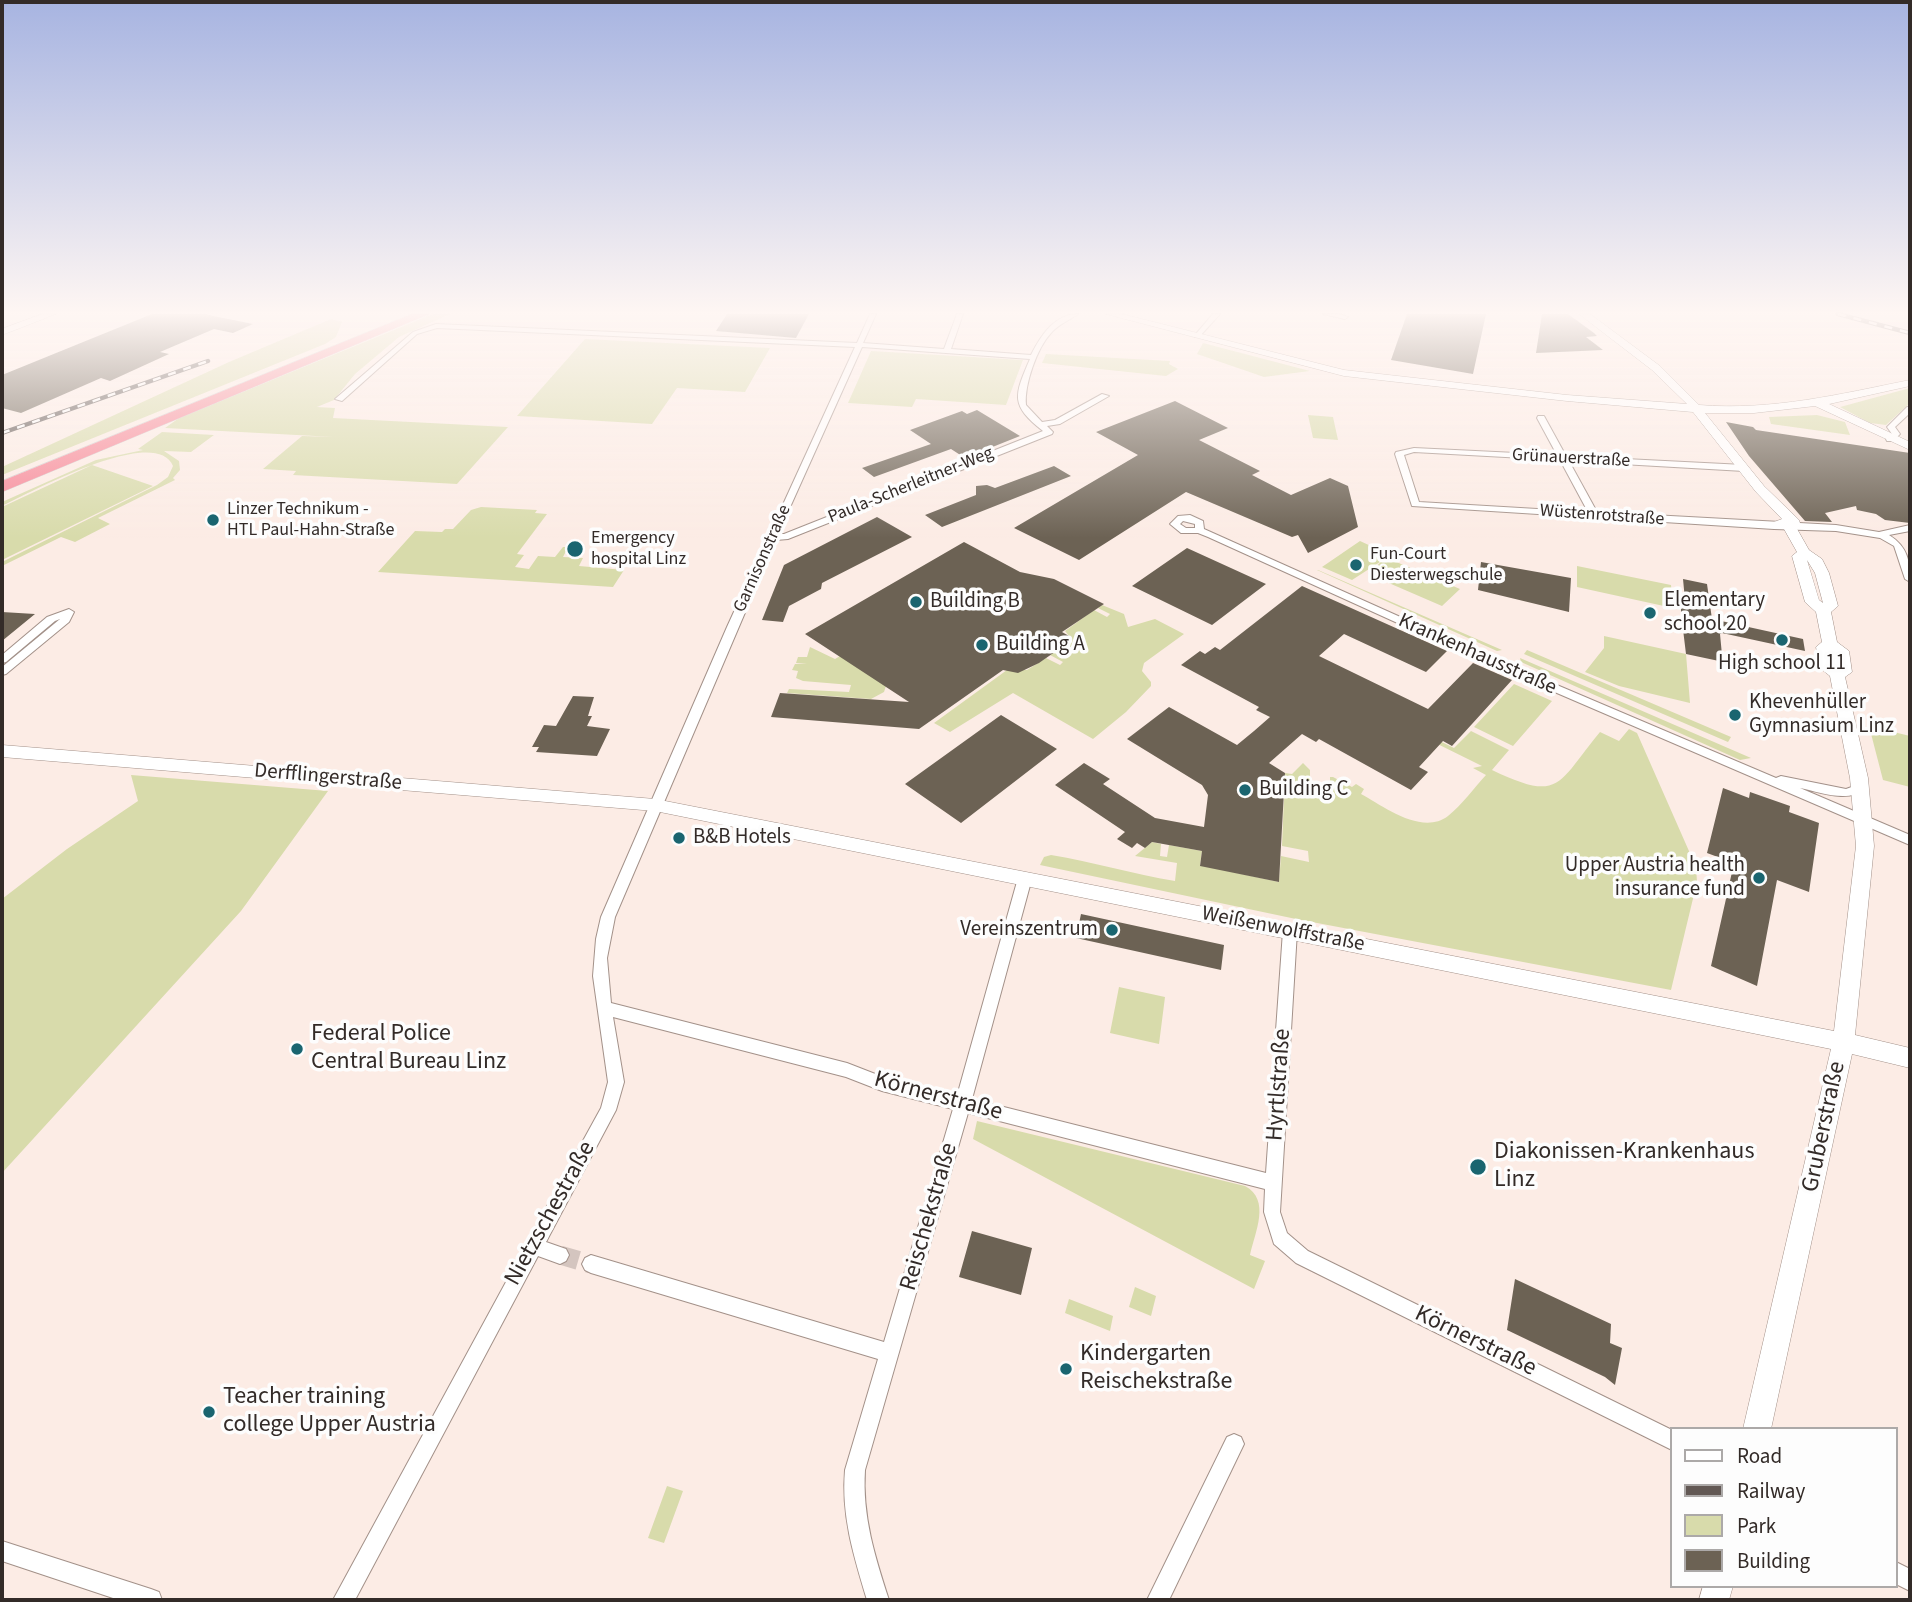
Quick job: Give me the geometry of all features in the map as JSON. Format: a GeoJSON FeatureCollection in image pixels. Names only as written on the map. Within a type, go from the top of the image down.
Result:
{"type":"FeatureCollection","features":[{"type":"Feature","properties":{"kind":"highway"},"geometry":{"type":"LineString","coordinates":[[2,479],[225,389]]}},
{"type":"Feature","properties":{"kind":"highway"},"geometry":{"type":"LineString","coordinates":[[2,487],[241,389]]}},
{"type":"Feature","properties":{"kind":"main road"},"geometry":{"type":"LineString","coordinates":[[1482,389],[1567,398],[1754,410],[1817,403],[1883,389]]}},
{"type":"Feature","properties":{"kind":"main road"},"geometry":{"type":"LineString","coordinates":[[1677,389],[1697,408],[1744,468],[1777,518],[1788,526]]}},
{"type":"Feature","properties":{"kind":"main road"},"geometry":{"type":"LineString","coordinates":[[1817,403],[1868,428],[1892,433],[1910,446]]}},
{"type":"Feature","properties":{"kind":"main road","name":"Gruberstraße"},"geometry":{"type":"LineString","coordinates":[[1757,1427],[1843,1042],[1865,846],[1860,788],[1837,674],[1844,672],[1841,651],[1830,644],[1823,610],[1812,602],[1799,556],[1804,553],[1788,526]]}},
{"type":"Feature","properties":{"kind":"main road","name":"Derfflingerstraße"},"geometry":{"type":"LineString","coordinates":[[2,751],[655,804]]}},
{"type":"Feature","properties":{"kind":"main road","name":"Weißenwolffstraße"},"geometry":{"type":"LineString","coordinates":[[655,804],[1843,1042],[1910,1058]]}},
{"type":"Feature","properties":{"kind":"street"},"geometry":{"type":"LineString","coordinates":[[339,398],[350,389]]}},
{"type":"Feature","properties":{"kind":"street","name":"Garnisonstraße"},"geometry":{"type":"LineString","coordinates":[[655,804],[839,389]]}},
{"type":"Feature","properties":{"kind":"street"},"geometry":{"type":"LineString","coordinates":[[1024,389],[1021,400],[1025,410],[1041,425],[1056,422],[1105,396]]}},
{"type":"Feature","properties":{"kind":"street"},"geometry":{"type":"LineString","coordinates":[[1892,433],[1910,409]]}},
{"type":"Feature","properties":{"kind":"street"},"geometry":{"type":"LineString","coordinates":[[1541,418],[1594,515]]}},
{"type":"Feature","properties":{"kind":"street","name":"Paula-Scherleitner-Weg"},"geometry":{"type":"LineString","coordinates":[[773,537],[785,537],[1049,432],[1041,425]]}},
{"type":"Feature","properties":{"kind":"street","name":"Grünauerstraße"},"geometry":{"type":"LineString","coordinates":[[1415,504],[1399,454],[1414,450],[1744,468]]}},
{"type":"Feature","properties":{"kind":"street","name":"Wüstenrotstraße"},"geometry":{"type":"LineString","coordinates":[[1415,504],[1788,526]]}},
{"type":"Feature","properties":{"kind":"street"},"geometry":{"type":"LineString","coordinates":[[1788,526],[1836,528],[1882,535],[1910,528]]}},
{"type":"Feature","properties":{"kind":"street","name":"Krankenhausstraße"},"geometry":{"type":"LineString","coordinates":[[1199,530],[1461,648],[1910,840]]}},
{"type":"Feature","properties":{"kind":"street"},"geometry":{"type":"LineString","coordinates":[[1882,535],[1898,545],[1910,579]]}},
{"type":"Feature","properties":{"kind":"street"},"geometry":{"type":"LineString","coordinates":[[2,660],[51,619],[69,612],[65,620],[2,672]]}},
{"type":"Feature","properties":{"kind":"street","name":"Krankenhausstraße"},"geometry":{"type":"LineString","coordinates":[[1757,775],[1847,793],[1860,788]]}},
{"type":"Feature","properties":{"kind":"street","name":"Nietzschestraße"},"geometry":{"type":"LineString","coordinates":[[344,1600],[613,1095],[615,1068],[598,978],[607,920],[655,804]]}},
{"type":"Feature","properties":{"kind":"street","name":"Reischekstraße"},"geometry":{"type":"LineString","coordinates":[[878,1600],[854,1520],[852,1495],[855,1470],[962,1105],[1025,878]]}},
{"type":"Feature","properties":{"kind":"street","name":"Hyrtlstraße"},"geometry":{"type":"LineString","coordinates":[[1280,1238],[1272,1212],[1290,931]]}},
{"type":"Feature","properties":{"kind":"street","name":"Körnerstraße"},"geometry":{"type":"LineString","coordinates":[[604,1008],[847,1070],[882,1084],[962,1105],[1273,1183]]}},
{"type":"Feature","properties":{"kind":"street","name":"Körnerstraße"},"geometry":{"type":"LineString","coordinates":[[1280,1238],[1302,1256],[1671,1440]]}},
{"type":"Feature","properties":{"kind":"street"},"geometry":{"type":"LineString","coordinates":[[533,1246],[560,1255]]}},
{"type":"Feature","properties":{"kind":"street"},"geometry":{"type":"LineString","coordinates":[[591,1264],[890,1353]]}},
{"type":"Feature","properties":{"kind":"street"},"geometry":{"type":"LineString","coordinates":[[1158,1600],[1234,1444]]}},
{"type":"Feature","properties":{"kind":"street"},"geometry":{"type":"LineString","coordinates":[[2,1552],[151,1600]]}},
{"type":"Feature","properties":{"kind":"green space"},"geometry":{"type":"Polygon","coordinates":[[[171,389],[215,389],[2,475],[2,467],[171,389]]]}},
{"type":"Feature","properties":{"kind":"green space"},"geometry":{"type":"Polygon","coordinates":[[[250,389],[343,389],[334,400],[317,407],[335,408],[333,418],[508,427],[457,484],[293,475],[296,471],[263,469],[302,436],[334,437],[165,428],[179,418],[250,389]]]}},
{"type":"Feature","properties":{"kind":"green space"},"geometry":{"type":"Polygon","coordinates":[[[541,389],[676,389],[652,424],[517,416],[541,389]]]}},
{"type":"Feature","properties":{"kind":"green space"},"geometry":{"type":"Polygon","coordinates":[[[690,389],[747,389],[745,392],[690,389]]]}},
{"type":"Feature","properties":{"kind":"green space"},"geometry":{"type":"Polygon","coordinates":[[[854,389],[1012,389],[1006,405],[916,399],[912,407],[848,403],[854,389]]]}},
{"type":"Feature","properties":{"kind":"green space"},"geometry":{"type":"Polygon","coordinates":[[[1910,389],[1910,403],[1886,425],[1870,423],[1840,407],[1910,389]]]}},
{"type":"Feature","properties":{"kind":"green space"},"geometry":{"type":"Polygon","coordinates":[[[1308,415],[1333,417],[1338,440],[1313,438],[1308,415]]]}},
{"type":"Feature","properties":{"kind":"green space"},"geometry":{"type":"Polygon","coordinates":[[[1817,415],[1845,422],[1850,435],[1771,424],[1769,417],[1817,415]]]}},
{"type":"Feature","properties":{"kind":"green space"},"geometry":{"type":"Polygon","coordinates":[[[162,432],[214,435],[191,452],[164,451],[179,461],[180,470],[173,478],[175,480],[98,518],[110,524],[75,542],[61,537],[2,566],[2,562],[157,485],[168,477],[173,466],[162,455],[143,453],[118,457],[91,465],[2,506],[2,502],[96,460],[143,450],[138,449],[162,432]]]}},
{"type":"Feature","properties":{"kind":"green space"},"geometry":{"type":"Polygon","coordinates":[[[92,465],[153,486],[2,560],[2,507],[92,465]]]}},
{"type":"Feature","properties":{"kind":"green space"},"geometry":{"type":"Polygon","coordinates":[[[481,507],[537,510],[535,513],[547,514],[517,554],[524,555],[515,567],[529,569],[538,556],[555,557],[563,547],[568,547],[563,557],[583,558],[579,566],[624,570],[613,587],[378,572],[415,531],[442,532],[445,529],[453,529],[471,510],[481,507]]]}},
{"type":"Feature","properties":{"kind":"green space"},"geometry":{"type":"Polygon","coordinates":[[[1360,541],[1386,553],[1393,553],[1387,558],[1460,589],[1442,606],[1368,574],[1383,560],[1352,580],[1322,567],[1360,541]]]}},
{"type":"Feature","properties":{"kind":"green space"},"geometry":{"type":"Polygon","coordinates":[[[1577,566],[1671,585],[1673,608],[1577,587],[1577,566]]]}},
{"type":"Feature","properties":{"kind":"green space"},"geometry":{"type":"Polygon","coordinates":[[[1318,570],[1502,650],[1497,651],[1318,570]]]}},
{"type":"Feature","properties":{"kind":"green space"},"geometry":{"type":"Polygon","coordinates":[[[1102,605],[1124,614],[1128,627],[1155,619],[1184,634],[1144,663],[1142,671],[1151,686],[1126,712],[1093,739],[1013,693],[950,732],[934,723],[1007,670],[1027,670],[1046,658],[1060,665],[1063,662],[1050,655],[1069,636],[1065,631],[1094,610],[1107,617],[1110,614],[1098,608],[1102,605]]]}},
{"type":"Feature","properties":{"kind":"green space"},"geometry":{"type":"Polygon","coordinates":[[[1604,636],[1686,654],[1690,703],[1619,686],[1585,672],[1604,648],[1604,636]]]}},
{"type":"Feature","properties":{"kind":"green space"},"geometry":{"type":"Polygon","coordinates":[[[810,647],[835,659],[840,656],[886,686],[884,692],[871,699],[787,693],[789,689],[849,692],[851,685],[796,678],[798,671],[792,670],[795,664],[807,664],[796,663],[798,657],[807,657],[810,647]]]}},
{"type":"Feature","properties":{"kind":"green space"},"geometry":{"type":"Polygon","coordinates":[[[1527,650],[1731,737],[1728,742],[1524,654],[1527,650]]]}},
{"type":"Feature","properties":{"kind":"green space"},"geometry":{"type":"Polygon","coordinates":[[[1520,658],[1751,758],[1740,760],[1521,662],[1520,658]]]}},
{"type":"Feature","properties":{"kind":"green space"},"geometry":{"type":"Polygon","coordinates":[[[1307,676],[1454,748],[1471,731],[1509,750],[1492,770],[1532,785],[1556,783],[1565,776],[1600,732],[1619,741],[1629,729],[1637,733],[1696,867],[1697,882],[1671,990],[1296,919],[1040,865],[1044,857],[1051,855],[1175,881],[1177,863],[1135,856],[1152,842],[1161,844],[1160,856],[1167,857],[1169,845],[1202,851],[1200,865],[1279,882],[1281,856],[1309,862],[1308,851],[1282,846],[1285,773],[1292,774],[1303,763],[1310,770],[1310,794],[1321,796],[1322,793],[1330,797],[1330,777],[1333,777],[1352,787],[1356,784],[1364,789],[1361,794],[1391,812],[1427,823],[1448,816],[1486,775],[1473,768],[1482,766],[1304,678],[1307,676]]]}},
{"type":"Feature","properties":{"kind":"green space"},"geometry":{"type":"Polygon","coordinates":[[[1514,684],[1552,701],[1513,746],[1474,727],[1514,684]]]}},
{"type":"Feature","properties":{"kind":"green space"},"geometry":{"type":"Polygon","coordinates":[[[1869,726],[1910,736],[1910,787],[1883,780],[1869,726]]]}},
{"type":"Feature","properties":{"kind":"green space"},"geometry":{"type":"Polygon","coordinates":[[[131,775],[328,791],[241,911],[2,1173],[2,899],[67,849],[138,801],[131,775]]]}},
{"type":"Feature","properties":{"kind":"green space"},"geometry":{"type":"Polygon","coordinates":[[[1119,987],[1165,997],[1159,1044],[1110,1033],[1119,987]]]}},
{"type":"Feature","properties":{"kind":"green space"},"geometry":{"type":"Polygon","coordinates":[[[977,1121],[1245,1186],[1253,1192],[1259,1208],[1250,1255],[1265,1261],[1254,1289],[973,1139],[977,1121]]]}},
{"type":"Feature","properties":{"kind":"green space"},"geometry":{"type":"Polygon","coordinates":[[[1135,1287],[1156,1296],[1151,1316],[1129,1307],[1135,1287]]]}},
{"type":"Feature","properties":{"kind":"green space"},"geometry":{"type":"Polygon","coordinates":[[[1069,1299],[1113,1316],[1110,1331],[1065,1313],[1069,1299]]]}},
{"type":"Feature","properties":{"kind":"green space"},"geometry":{"type":"Polygon","coordinates":[[[667,1486],[683,1491],[664,1543],[648,1538],[667,1486]]]}},
{"type":"Feature","properties":{"kind":"building"},"geometry":{"type":"Polygon","coordinates":[[[2,389],[76,389],[21,413],[2,408],[2,389]]]}},
{"type":"Feature","properties":{"kind":"building"},"geometry":{"type":"Polygon","coordinates":[[[1175,401],[1228,428],[1199,440],[1260,471],[1252,475],[1291,495],[1330,478],[1348,486],[1358,527],[1308,553],[1298,535],[1292,537],[1186,492],[1079,560],[1014,528],[1138,455],[1096,432],[1175,401]]]}},
{"type":"Feature","properties":{"kind":"building"},"geometry":{"type":"Polygon","coordinates":[[[977,410],[1020,436],[965,458],[951,449],[874,477],[862,468],[931,444],[910,430],[962,411],[967,414],[977,410]]]}},
{"type":"Feature","properties":{"kind":"building"},"geometry":{"type":"Polygon","coordinates":[[[1726,422],[1753,427],[1756,430],[1910,453],[1910,523],[1885,520],[1876,514],[1857,510],[1856,506],[1825,513],[1832,522],[1805,521],[1749,456],[1726,422]]]}},
{"type":"Feature","properties":{"kind":"building"},"geometry":{"type":"Polygon","coordinates":[[[1054,466],[1071,476],[942,527],[925,515],[976,495],[976,486],[987,485],[995,488],[1054,466]]]}},
{"type":"Feature","properties":{"kind":"building"},"geometry":{"type":"Polygon","coordinates":[[[877,517],[912,537],[822,583],[821,589],[789,606],[783,622],[762,620],[784,565],[877,517]]]}},
{"type":"Feature","properties":{"kind":"building"},"geometry":{"type":"Polygon","coordinates":[[[964,542],[1020,572],[1054,579],[1104,604],[1062,632],[1069,636],[1064,639],[1069,642],[1039,663],[1018,673],[1003,670],[919,729],[771,717],[780,693],[909,702],[805,634],[964,542]]]}},
{"type":"Feature","properties":{"kind":"building"},"geometry":{"type":"Polygon","coordinates":[[[1187,548],[1266,584],[1212,625],[1132,586],[1187,548]]]}},
{"type":"Feature","properties":{"kind":"building"},"geometry":{"type":"Polygon","coordinates":[[[1481,562],[1571,578],[1569,612],[1478,590],[1481,562]]]}},
{"type":"Feature","properties":{"kind":"building"},"geometry":{"type":"Polygon","coordinates":[[[1683,579],[1707,584],[1712,619],[1803,639],[1805,651],[1722,633],[1722,655],[1718,654],[1719,661],[1686,654],[1681,613],[1681,600],[1685,600],[1683,579]]]}},
{"type":"Feature","properties":{"kind":"building"},"geometry":{"type":"Polygon","coordinates":[[[1302,586],[1447,651],[1426,672],[1344,634],[1319,656],[1428,709],[1473,663],[1512,680],[1452,746],[1443,741],[1419,767],[1428,772],[1411,790],[1319,739],[1316,742],[1302,734],[1269,763],[1285,773],[1279,882],[1200,866],[1202,851],[1152,842],[1145,848],[1137,843],[1132,848],[1117,839],[1125,832],[1055,785],[1084,763],[1110,779],[1103,784],[1155,818],[1204,827],[1208,795],[1202,785],[1127,739],[1169,707],[1237,745],[1254,731],[1270,717],[1256,710],[1259,707],[1181,665],[1200,651],[1205,654],[1215,647],[1220,650],[1302,586]]]}},
{"type":"Feature","properties":{"kind":"building"},"geometry":{"type":"Polygon","coordinates":[[[2,612],[35,614],[2,641],[2,612]]]}},
{"type":"Feature","properties":{"kind":"building"},"geometry":{"type":"Polygon","coordinates":[[[573,696],[594,697],[588,716],[592,716],[587,726],[610,729],[597,756],[536,752],[539,747],[532,747],[544,725],[556,726],[573,696]]]}},
{"type":"Feature","properties":{"kind":"building"},"geometry":{"type":"Polygon","coordinates":[[[1001,715],[1057,749],[961,823],[905,784],[1001,715]]]}},
{"type":"Feature","properties":{"kind":"building"},"geometry":{"type":"Polygon","coordinates":[[[1723,788],[1749,798],[1750,792],[1790,806],[1789,812],[1819,823],[1809,892],[1777,880],[1757,986],[1711,966],[1734,863],[1707,853],[1723,788]]]}},
{"type":"Feature","properties":{"kind":"building"},"geometry":{"type":"Polygon","coordinates":[[[1081,914],[1224,945],[1221,970],[1076,938],[1081,914]]]}},
{"type":"Feature","properties":{"kind":"building"},"geometry":{"type":"Polygon","coordinates":[[[972,1231],[1032,1248],[1021,1295],[959,1277],[972,1231]]]}},
{"type":"Feature","properties":{"kind":"building"},"geometry":{"type":"Polygon","coordinates":[[[1515,1279],[1611,1324],[1610,1343],[1622,1348],[1615,1385],[1605,1377],[1507,1330],[1515,1279]]]}},
{"type":"Feature","properties":{"kind":"tunnel"},"geometry":{"type":"LineString","coordinates":[[560,1255],[591,1264]]}},
{"type":"Feature","properties":{"kind":"railway"},"geometry":{"type":"LineString","coordinates":[[2,433],[129,389]]}},
{"type":"Feature","properties":{"kind":"place","name":"Linzer Technikum - HTL Paul-Hahn-Straße"},"geometry":{"type":"Point","coordinates":[213,520]}},
{"type":"Feature","properties":{"kind":"place","name":"Emergency hospital Linz"},"geometry":{"type":"Point","coordinates":[575,549]}},
{"type":"Feature","properties":{"kind":"place","name":"Fun-Court Diesterwegschule"},"geometry":{"type":"Point","coordinates":[1356,565]}},
{"type":"Feature","properties":{"kind":"place","name":"Building B"},"geometry":{"type":"Point","coordinates":[916,602]}},
{"type":"Feature","properties":{"kind":"place","name":"Elementary school 20"},"geometry":{"type":"Point","coordinates":[1650,613]}},
{"type":"Feature","properties":{"kind":"place","name":"High school 11"},"geometry":{"type":"Point","coordinates":[1782,640]}},
{"type":"Feature","properties":{"kind":"place","name":"Building A"},"geometry":{"type":"Point","coordinates":[982,645]}},
{"type":"Feature","properties":{"kind":"place","name":"Khevenhüller Gymnasium Linz"},"geometry":{"type":"Point","coordinates":[1735,715]}},
{"type":"Feature","properties":{"kind":"place","name":"Building C"},"geometry":{"type":"Point","coordinates":[1245,790]}},
{"type":"Feature","properties":{"kind":"place","name":"B&B Hotels"},"geometry":{"type":"Point","coordinates":[679,838]}},
{"type":"Feature","properties":{"kind":"place","name":"Upper Austria health insurance fund"},"geometry":{"type":"Point","coordinates":[1759,878]}},
{"type":"Feature","properties":{"kind":"place","name":"Vereinszentrum"},"geometry":{"type":"Point","coordinates":[1112,930]}},
{"type":"Feature","properties":{"kind":"place","name":"Federal Police Central Bureau Linz"},"geometry":{"type":"Point","coordinates":[297,1049]}},
{"type":"Feature","properties":{"kind":"place","name":"Diakonissen-Krankenhaus Linz"},"geometry":{"type":"Point","coordinates":[1478,1167]}},
{"type":"Feature","properties":{"kind":"place","name":"Kindergarten Reischekstraße"},"geometry":{"type":"Point","coordinates":[1066,1369]}},
{"type":"Feature","properties":{"kind":"place","name":"Teacher training college Upper Austria"},"geometry":{"type":"Point","coordinates":[209,1412]}}]}
